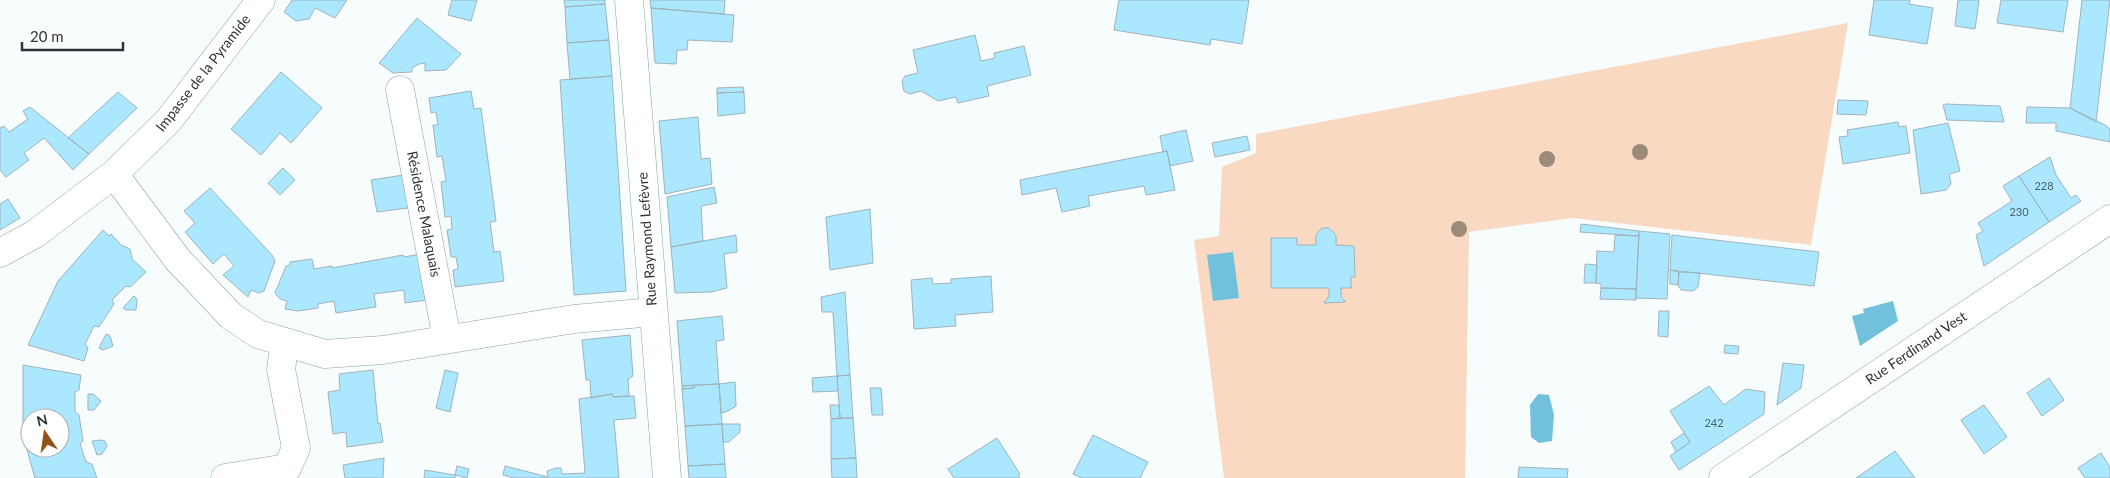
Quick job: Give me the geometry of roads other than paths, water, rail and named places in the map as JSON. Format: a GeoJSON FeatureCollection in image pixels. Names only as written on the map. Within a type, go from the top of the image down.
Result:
{"type":"FeatureCollection","features":[{"type":"Feature","properties":{"kind":"street","name":"Impasse de la Pyramide"},"geometry":{"type":"LineString","coordinates":[[0,253],[35,234],[114,174],[172,115],[261,0]]}},
{"type":"Feature","properties":{"kind":"street","name":"Rue Raymond Lefèvre"},"geometry":{"type":"LineString","coordinates":[[629,0],[667,478]]}},
{"type":"Feature","properties":{"kind":"street","name":"Résidence Malaquais"},"geometry":{"type":"LineString","coordinates":[[400,90],[447,339]]}},
{"type":"Feature","properties":{"kind":"street"},"geometry":{"type":"LineString","coordinates":[[114,174],[178,260],[231,316],[258,334],[325,354],[383,350],[574,319],[653,312]]}},
{"type":"Feature","properties":{"kind":"street","name":"Rue Ferdinand Vest"},"geometry":{"type":"LineString","coordinates":[[1723,478],[2110,219]]}},
{"type":"Feature","properties":{"kind":"street"},"geometry":{"type":"LineString","coordinates":[[226,478],[287,468],[296,448],[281,369],[285,342]]}},
{"type":"Feature","properties":{"kind":"water"},"geometry":{"type":"Polygon","coordinates":[[[1233,252],[1239,298],[1213,301],[1207,255],[1233,252]]]}},
{"type":"Feature","properties":{"kind":"water"},"geometry":{"type":"Polygon","coordinates":[[[1893,301],[1898,321],[1860,346],[1852,316],[1864,313],[1863,309],[1893,301]]]}},
{"type":"Feature","properties":{"kind":"water"},"geometry":{"type":"Polygon","coordinates":[[[1538,394],[1549,395],[1554,415],[1552,441],[1539,443],[1531,437],[1530,405],[1538,394]]]}}]}
